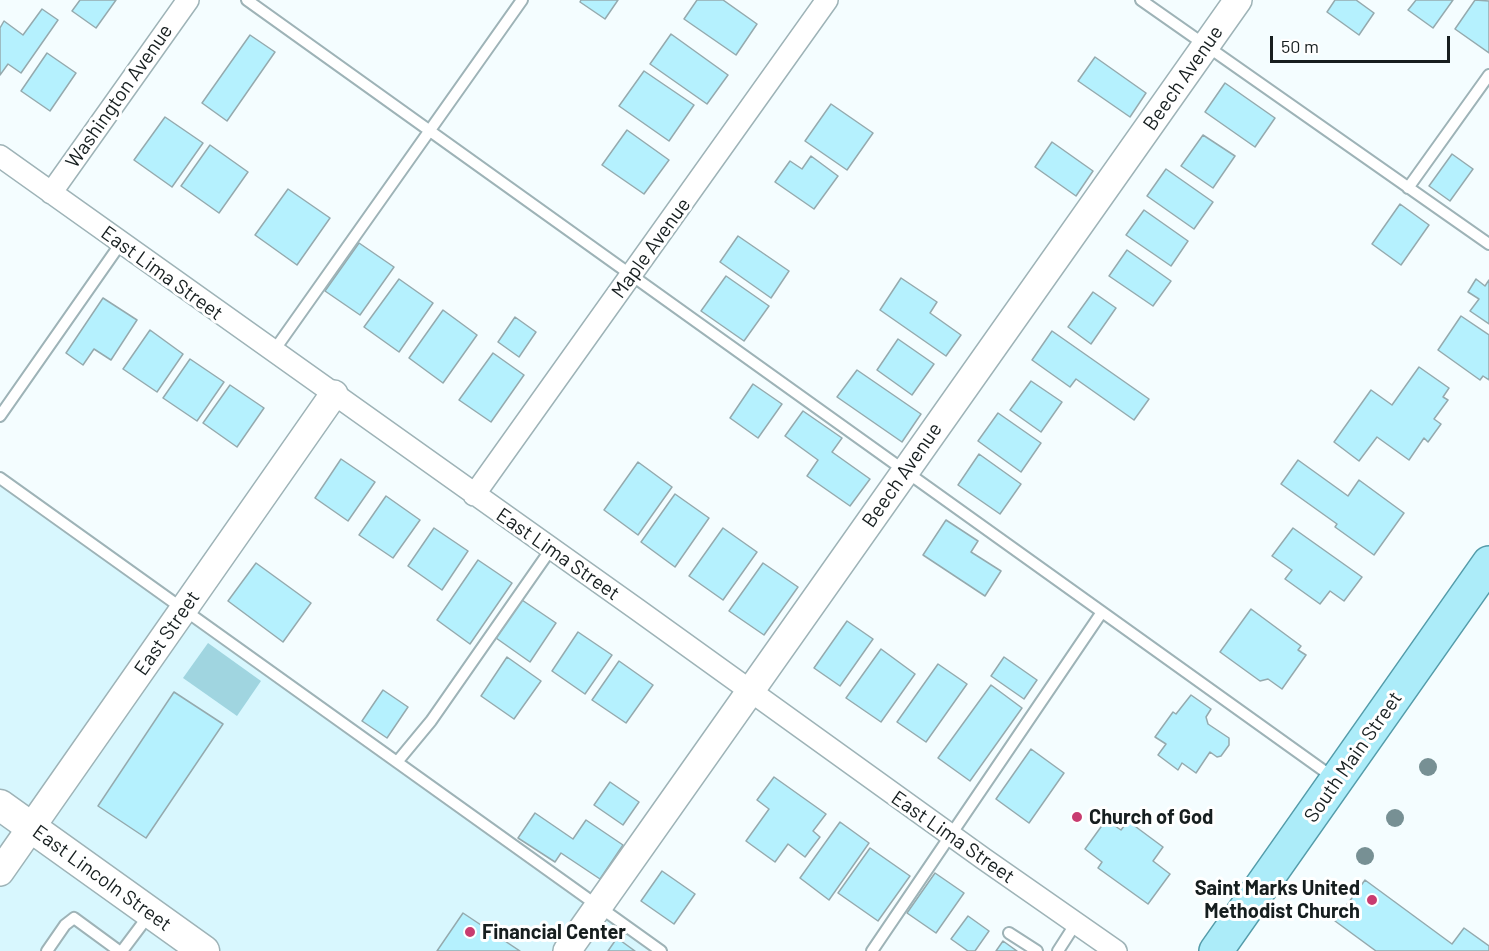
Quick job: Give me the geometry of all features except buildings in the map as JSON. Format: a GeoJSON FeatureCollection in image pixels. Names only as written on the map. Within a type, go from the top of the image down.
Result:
{"type":"FeatureCollection","features":[{"type":"Feature","properties":{"kind":"main road","name":"South Main Street"},"geometry":{"type":"LineString","coordinates":[[1216,951],[1489,563]]}},
{"type":"Feature","properties":{"kind":"main road","name":"East Lincoln Street"},"geometry":{"type":"LineString","coordinates":[[0,805],[204,951]]}},
{"type":"Feature","properties":{"kind":"street","name":"Washington Avenue"},"geometry":{"type":"LineString","coordinates":[[51,193],[188,0]]}},
{"type":"Feature","properties":{"kind":"street","name":"Maple Avenue"},"geometry":{"type":"LineString","coordinates":[[474,495],[827,0]]}},
{"type":"Feature","properties":{"kind":"street","name":"Beech Avenue"},"geometry":{"type":"LineString","coordinates":[[567,951],[1238,0]]}},
{"type":"Feature","properties":{"kind":"street","name":"East Lima Street"},"geometry":{"type":"LineString","coordinates":[[0,156],[951,836],[1116,951]]}},
{"type":"Feature","properties":{"kind":"street","name":"East Street"},"geometry":{"type":"LineString","coordinates":[[0,872],[334,394]]}},
{"type":"Feature","properties":{"kind":"lane"},"geometry":{"type":"LineString","coordinates":[[247,0],[1337,780]]}},
{"type":"Feature","properties":{"kind":"lane"},"geometry":{"type":"LineString","coordinates":[[273,352],[522,0]]}},
{"type":"Feature","properties":{"kind":"lane"},"geometry":{"type":"LineString","coordinates":[[1141,0],[1489,244]]}},
{"type":"Feature","properties":{"kind":"lane"},"geometry":{"type":"LineString","coordinates":[[1408,188],[1489,75]]}},
{"type":"Feature","properties":{"kind":"lane"},"geometry":{"type":"LineString","coordinates":[[0,416],[121,243]]}},
{"type":"Feature","properties":{"kind":"lane"},"geometry":{"type":"LineString","coordinates":[[0,478],[661,951]]}},
{"type":"Feature","properties":{"kind":"lane"},"geometry":{"type":"LineString","coordinates":[[397,762],[431,721],[551,549]]}},
{"type":"Feature","properties":{"kind":"lane"},"geometry":{"type":"LineString","coordinates":[[872,951],[1102,612]]}},
{"type":"Feature","properties":{"kind":"lane"},"geometry":{"type":"LineString","coordinates":[[47,951],[65,925],[74,918],[120,951],[151,913]]}},
{"type":"Feature","properties":{"kind":"lane"},"geometry":{"type":"LineString","coordinates":[[1058,951],[1076,923]]}},
{"type":"Feature","properties":{"kind":"lane"},"geometry":{"type":"LineString","coordinates":[[1009,933],[1036,951]]}},
{"type":"Feature","properties":{"kind":"shaded area"},"geometry":{"type":"Polygon","coordinates":[[[0,477],[658,951],[0,951],[0,477]]]}},
{"type":"Feature","properties":{"kind":"shaded area"},"geometry":{"type":"Polygon","coordinates":[[[208,643],[261,681],[237,716],[183,678],[208,643]]]}},
{"type":"Feature","properties":{"kind":"place","name":"Church of God"},"geometry":{"type":"Point","coordinates":[1077,817]}},
{"type":"Feature","properties":{"kind":"place","name":"Saint Marks United Methodist Church"},"geometry":{"type":"Point","coordinates":[1372,900]}},
{"type":"Feature","properties":{"kind":"place","name":"Financial Center"},"geometry":{"type":"Point","coordinates":[470,932]}}]}
